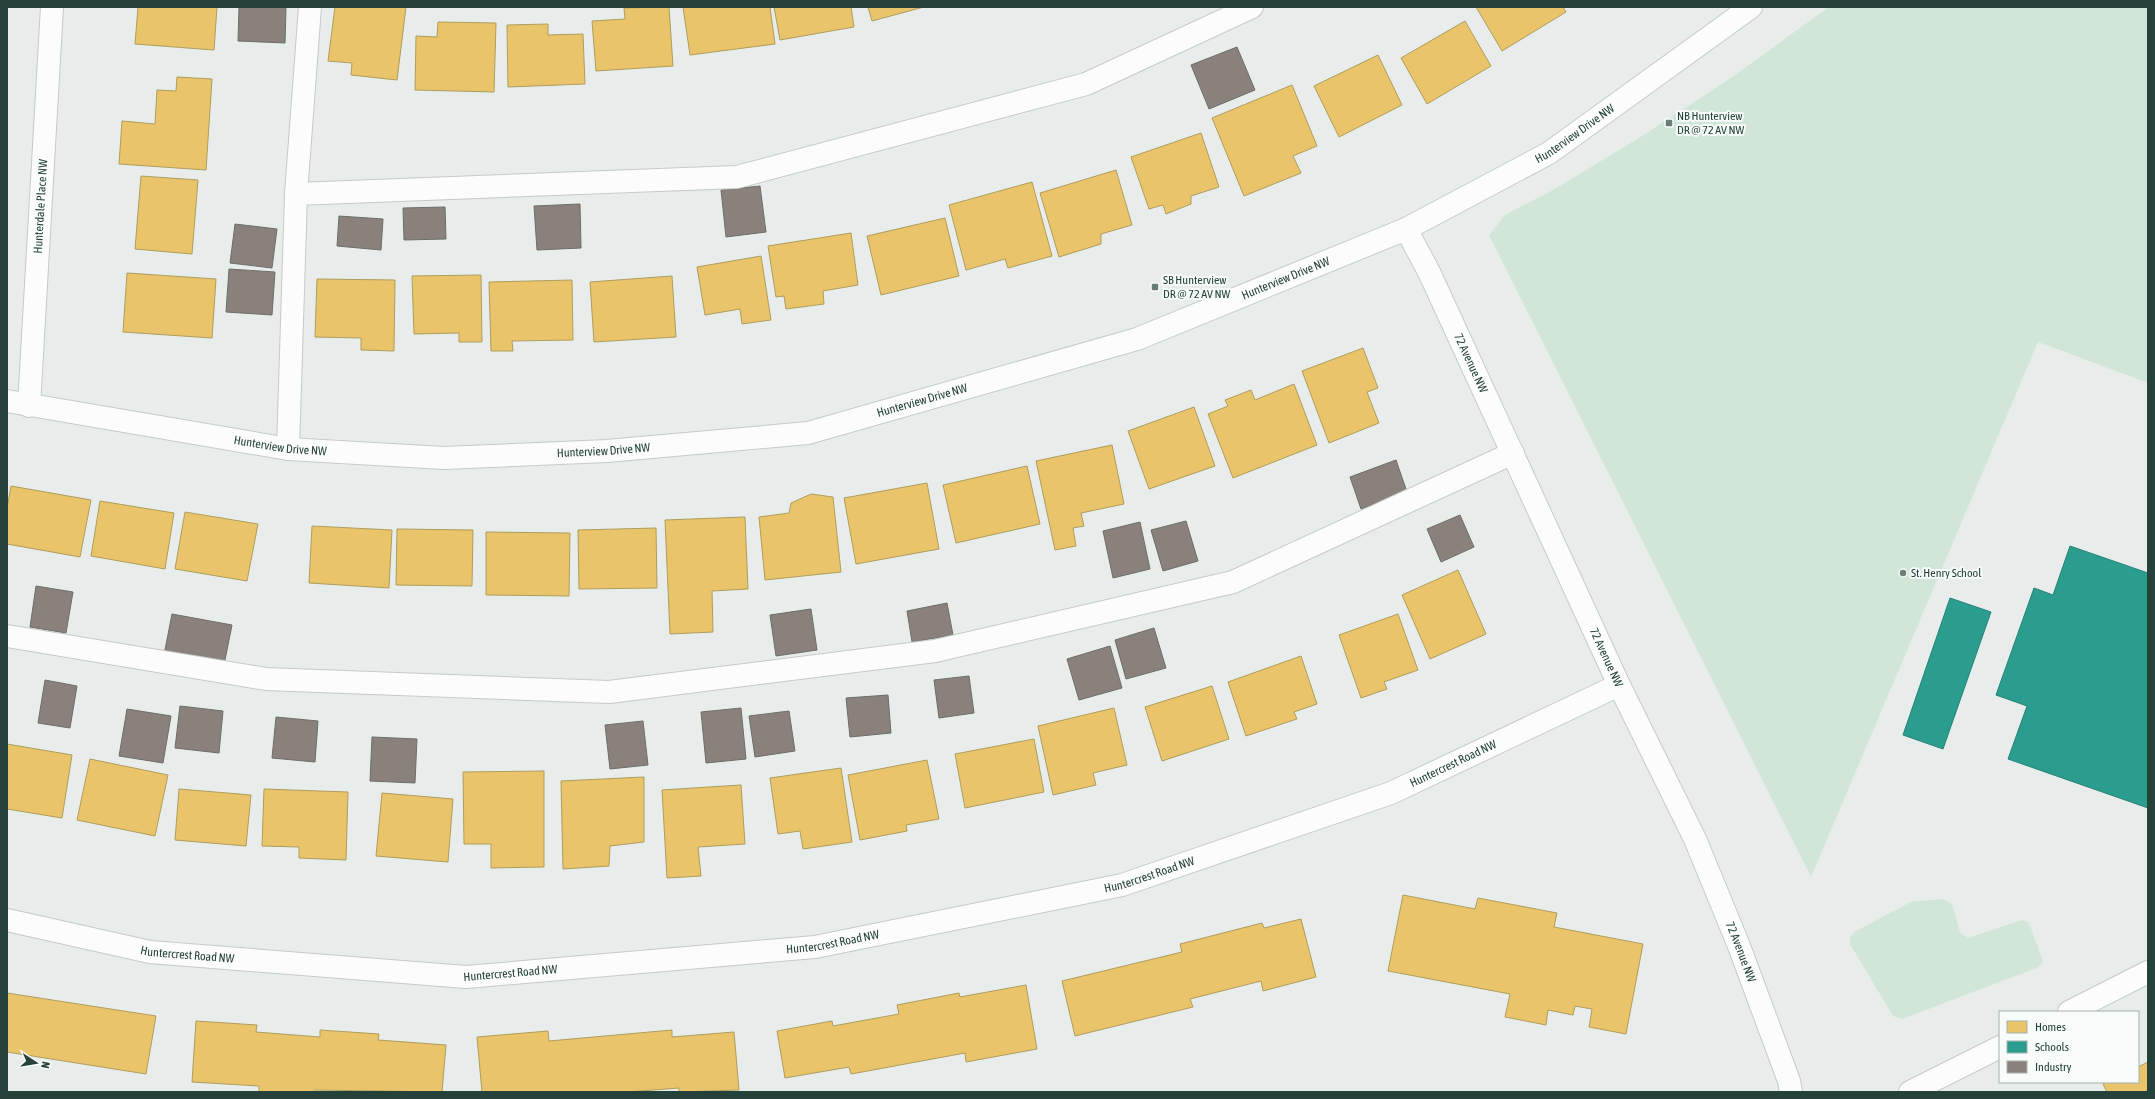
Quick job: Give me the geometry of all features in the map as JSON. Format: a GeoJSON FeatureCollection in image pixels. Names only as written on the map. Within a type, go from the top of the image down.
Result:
{"type":"FeatureCollection","features":[{"type":"Feature","properties":{"kind":"street","name":"Hunterdale Place NW"},"geometry":{"type":"LineString","coordinates":[[29,406],[52,7]]}},
{"type":"Feature","properties":{"kind":"street"},"geometry":{"type":"LineString","coordinates":[[288,449],[296,194],[310,7]]}},
{"type":"Feature","properties":{"kind":"street"},"geometry":{"type":"LineString","coordinates":[[296,194],[737,177],[1086,84],[1252,7]]}},
{"type":"Feature","properties":{"kind":"street","name":"Hunterview Drive NW"},"geometry":{"type":"LineString","coordinates":[[7,400],[29,406],[288,449],[444,458],[607,451],[808,433],[1137,339],[1406,229],[1549,153],[1751,7]]}},
{"type":"Feature","properties":{"kind":"street","name":"72 Avenue NW"},"geometry":{"type":"LineString","coordinates":[[1406,229],[1429,272],[1619,685],[1696,839],[1742,954],[1789,1081],[1791,1092]]}},
{"type":"Feature","properties":{"kind":"street"},"geometry":{"type":"LineString","coordinates":[[7,636],[266,679],[609,692],[935,650],[1233,582],[1512,453]]}},
{"type":"Feature","properties":{"kind":"street","name":"Huntercrest Road NW"},"geometry":{"type":"LineString","coordinates":[[7,920],[150,952],[466,977],[815,947],[1122,885],[1391,793],[1619,685]]}},
{"type":"Feature","properties":{"kind":"street"},"geometry":{"type":"LineString","coordinates":[[2071,1011],[2148,972]]}},
{"type":"Feature","properties":{"kind":"street"},"geometry":{"type":"LineString","coordinates":[[1910,1092],[1999,1048]]}},
{"type":"Feature","properties":{"kind":"green space","name":"St. Henry School"},"geometry":{"type":"Polygon","coordinates":[[[1829,7],[2148,7],[2148,383],[2038,342],[1811,877],[1489,235],[1505,215],[1555,189],[1642,136],[1728,80],[1829,7]]]}},
{"type":"Feature","properties":{"kind":"green space"},"geometry":{"type":"Polygon","coordinates":[[[1943,899],[1952,904],[1960,932],[1968,938],[2022,920],[2029,923],[2043,961],[2039,967],[1902,1019],[1893,1016],[1850,944],[1850,938],[1854,932],[1911,902],[1943,899]]]}},
{"type":"Feature","properties":{"kind":"building: Homes"},"geometry":{"type":"Polygon","coordinates":[[[138,7],[217,7],[214,50],[135,44],[138,7]]]}},
{"type":"Feature","properties":{"kind":"building: Homes"},"geometry":{"type":"Polygon","coordinates":[[[335,7],[406,7],[397,80],[351,75],[352,63],[328,61],[335,7]]]}},
{"type":"Feature","properties":{"kind":"building: Homes"},"geometry":{"type":"Polygon","coordinates":[[[669,7],[673,66],[596,71],[592,21],[625,19],[624,8],[669,7]]]}},
{"type":"Feature","properties":{"kind":"building: Homes"},"geometry":{"type":"Polygon","coordinates":[[[683,7],[770,7],[775,44],[690,55],[683,7]]]}},
{"type":"Feature","properties":{"kind":"building: Homes"},"geometry":{"type":"Polygon","coordinates":[[[774,7],[851,7],[854,27],[780,40],[774,7]]]}},
{"type":"Feature","properties":{"kind":"building: Homes"},"geometry":{"type":"Polygon","coordinates":[[[868,7],[924,7],[872,21],[868,7]]]}},
{"type":"Feature","properties":{"kind":"building: Homes"},"geometry":{"type":"Polygon","coordinates":[[[1476,7],[1563,7],[1566,12],[1502,51],[1476,7]]]}},
{"type":"Feature","properties":{"kind":"building: Homes"},"geometry":{"type":"Polygon","coordinates":[[[1465,21],[1491,66],[1427,104],[1401,58],[1465,21]]]}},
{"type":"Feature","properties":{"kind":"building: Homes"},"geometry":{"type":"Polygon","coordinates":[[[438,22],[496,23],[494,92],[415,90],[416,36],[437,37],[438,22]]]}},
{"type":"Feature","properties":{"kind":"building: Homes"},"geometry":{"type":"Polygon","coordinates":[[[548,24],[548,35],[583,34],[585,84],[508,87],[507,25],[548,24]]]}},
{"type":"Feature","properties":{"kind":"building: Homes"},"geometry":{"type":"Polygon","coordinates":[[[1378,55],[1402,105],[1339,137],[1314,86],[1378,55]]]}},
{"type":"Feature","properties":{"kind":"building: Homes"},"geometry":{"type":"Polygon","coordinates":[[[177,77],[212,79],[206,170],[119,164],[122,121],[155,124],[157,90],[176,91],[177,77]]]}},
{"type":"Feature","properties":{"kind":"building: Homes"},"geometry":{"type":"Polygon","coordinates":[[[1292,85],[1317,146],[1293,156],[1301,173],[1244,196],[1212,118],[1292,85]]]}},
{"type":"Feature","properties":{"kind":"building: Homes"},"geometry":{"type":"Polygon","coordinates":[[[1201,133],[1219,187],[1191,196],[1191,204],[1166,214],[1163,205],[1149,209],[1131,157],[1201,133]]]}},
{"type":"Feature","properties":{"kind":"building: Homes"},"geometry":{"type":"Polygon","coordinates":[[[1116,170],[1132,225],[1101,234],[1101,244],[1059,257],[1040,193],[1116,170]]]}},
{"type":"Feature","properties":{"kind":"building: Homes"},"geometry":{"type":"Polygon","coordinates":[[[141,176],[198,180],[192,254],[135,249],[141,176]]]}},
{"type":"Feature","properties":{"kind":"building: Homes"},"geometry":{"type":"Polygon","coordinates":[[[1032,182],[1052,256],[1008,268],[1005,259],[966,270],[949,205],[1032,182]]]}},
{"type":"Feature","properties":{"kind":"building: Homes"},"geometry":{"type":"Polygon","coordinates":[[[945,218],[959,276],[881,295],[867,236],[945,218]]]}},
{"type":"Feature","properties":{"kind":"building: Homes"},"geometry":{"type":"Polygon","coordinates":[[[851,233],[858,285],[823,291],[824,304],[786,309],[784,296],[776,297],[768,246],[851,233]]]}},
{"type":"Feature","properties":{"kind":"building: Homes"},"geometry":{"type":"Polygon","coordinates":[[[761,256],[771,320],[742,324],[740,309],[705,315],[697,267],[761,256]]]}},
{"type":"Feature","properties":{"kind":"building: Homes"},"geometry":{"type":"Polygon","coordinates":[[[127,273],[216,279],[212,338],[123,332],[127,273]]]}},
{"type":"Feature","properties":{"kind":"building: Homes"},"geometry":{"type":"Polygon","coordinates":[[[481,275],[482,342],[459,342],[459,333],[414,334],[412,276],[481,275]]]}},
{"type":"Feature","properties":{"kind":"building: Homes"},"geometry":{"type":"Polygon","coordinates":[[[672,276],[676,337],[594,342],[590,282],[672,276]]]}},
{"type":"Feature","properties":{"kind":"building: Homes"},"geometry":{"type":"Polygon","coordinates":[[[317,279],[395,280],[394,351],[361,350],[361,338],[315,337],[317,279]]]}},
{"type":"Feature","properties":{"kind":"building: Homes"},"geometry":{"type":"Polygon","coordinates":[[[572,280],[573,340],[512,341],[513,351],[491,351],[489,282],[572,280]]]}},
{"type":"Feature","properties":{"kind":"building: Homes"},"geometry":{"type":"Polygon","coordinates":[[[1363,348],[1378,388],[1367,392],[1379,423],[1329,443],[1302,371],[1363,348]]]}},
{"type":"Feature","properties":{"kind":"building: Homes"},"geometry":{"type":"Polygon","coordinates":[[[1294,384],[1317,445],[1233,478],[1208,414],[1228,406],[1225,400],[1251,390],[1255,400],[1294,384]]]}},
{"type":"Feature","properties":{"kind":"building: Homes"},"geometry":{"type":"Polygon","coordinates":[[[1194,407],[1215,466],[1149,489],[1128,431],[1194,407]]]}},
{"type":"Feature","properties":{"kind":"building: Homes"},"geometry":{"type":"Polygon","coordinates":[[[1112,445],[1124,504],[1081,513],[1084,526],[1073,528],[1076,546],[1055,550],[1036,461],[1112,445]]]}},
{"type":"Feature","properties":{"kind":"building: Homes"},"geometry":{"type":"Polygon","coordinates":[[[1027,466],[1040,524],[956,543],[943,485],[1027,466]]]}},
{"type":"Feature","properties":{"kind":"building: Homes"},"geometry":{"type":"Polygon","coordinates":[[[927,483],[939,549],[856,564],[844,498],[927,483]]]}},
{"type":"Feature","properties":{"kind":"building: Homes"},"geometry":{"type":"Polygon","coordinates":[[[11,486],[91,500],[80,557],[7,544],[7,508],[11,486]]]}},
{"type":"Feature","properties":{"kind":"building: Homes"},"geometry":{"type":"Polygon","coordinates":[[[811,494],[833,497],[841,572],[765,580],[759,517],[789,513],[791,503],[811,494]]]}},
{"type":"Feature","properties":{"kind":"building: Homes"},"geometry":{"type":"Polygon","coordinates":[[[100,501],[174,513],[165,569],[91,556],[100,501]]]}},
{"type":"Feature","properties":{"kind":"building: Homes"},"geometry":{"type":"Polygon","coordinates":[[[185,512],[258,524],[247,581],[175,569],[185,512]]]}},
{"type":"Feature","properties":{"kind":"building: Homes"},"geometry":{"type":"Polygon","coordinates":[[[745,517],[748,589],[712,591],[713,632],[670,634],[665,520],[745,517]]]}},
{"type":"Feature","properties":{"kind":"building: Homes"},"geometry":{"type":"Polygon","coordinates":[[[312,526],[392,530],[389,588],[309,583],[312,526]]]}},
{"type":"Feature","properties":{"kind":"building: Homes"},"geometry":{"type":"Polygon","coordinates":[[[656,528],[657,588],[579,589],[578,530],[656,528]]]}},
{"type":"Feature","properties":{"kind":"building: Homes"},"geometry":{"type":"Polygon","coordinates":[[[397,529],[473,530],[472,586],[396,585],[397,529]]]}},
{"type":"Feature","properties":{"kind":"building: Homes"},"geometry":{"type":"Polygon","coordinates":[[[486,532],[570,533],[569,596],[486,595],[486,532]]]}},
{"type":"Feature","properties":{"kind":"building: Homes"},"geometry":{"type":"Polygon","coordinates":[[[1458,570],[1486,634],[1430,659],[1402,595],[1458,570]]]}},
{"type":"Feature","properties":{"kind":"building: Homes"},"geometry":{"type":"Polygon","coordinates":[[[1398,614],[1418,670],[1384,682],[1387,689],[1361,698],[1339,635],[1398,614]]]}},
{"type":"Feature","properties":{"kind":"building: Homes"},"geometry":{"type":"Polygon","coordinates":[[[1301,656],[1317,704],[1294,712],[1297,719],[1246,736],[1228,682],[1301,656]]]}},
{"type":"Feature","properties":{"kind":"building: Homes"},"geometry":{"type":"Polygon","coordinates":[[[1212,686],[1229,739],[1162,761],[1145,707],[1212,686]]]}},
{"type":"Feature","properties":{"kind":"building: Homes"},"geometry":{"type":"Polygon","coordinates":[[[1114,708],[1127,765],[1093,773],[1096,785],[1053,795],[1038,726],[1114,708]]]}},
{"type":"Feature","properties":{"kind":"building: Homes"},"geometry":{"type":"Polygon","coordinates":[[[1034,739],[1044,792],[965,808],[955,754],[1034,739]]]}},
{"type":"Feature","properties":{"kind":"building: Homes"},"geometry":{"type":"Polygon","coordinates":[[[7,744],[72,755],[62,818],[7,809],[7,744]]]}},
{"type":"Feature","properties":{"kind":"building: Homes"},"geometry":{"type":"Polygon","coordinates":[[[90,759],[168,775],[155,836],[77,820],[90,759]]]}},
{"type":"Feature","properties":{"kind":"building: Homes"},"geometry":{"type":"Polygon","coordinates":[[[927,760],[939,819],[906,825],[907,831],[860,840],[848,775],[927,760]]]}},
{"type":"Feature","properties":{"kind":"building: Homes"},"geometry":{"type":"Polygon","coordinates":[[[841,768],[852,842],[803,849],[800,831],[778,834],[770,778],[841,768]]]}},
{"type":"Feature","properties":{"kind":"building: Homes"},"geometry":{"type":"Polygon","coordinates":[[[544,771],[544,867],[491,868],[491,844],[464,844],[463,772],[544,771]]]}},
{"type":"Feature","properties":{"kind":"building: Homes"},"geometry":{"type":"Polygon","coordinates":[[[644,777],[644,842],[610,846],[609,866],[563,869],[561,781],[644,777]]]}},
{"type":"Feature","properties":{"kind":"building: Homes"},"geometry":{"type":"Polygon","coordinates":[[[741,785],[745,844],[698,847],[701,876],[667,878],[662,790],[741,785]]]}},
{"type":"Feature","properties":{"kind":"building: Homes"},"geometry":{"type":"Polygon","coordinates":[[[179,789],[251,795],[246,846],[175,840],[179,789]]]}},
{"type":"Feature","properties":{"kind":"building: Homes"},"geometry":{"type":"Polygon","coordinates":[[[264,789],[348,792],[346,860],[299,858],[299,847],[262,846],[264,789]]]}},
{"type":"Feature","properties":{"kind":"building: Homes"},"geometry":{"type":"Polygon","coordinates":[[[382,793],[453,799],[448,862],[376,856],[382,793]]]}},
{"type":"Feature","properties":{"kind":"building: Homes"},"geometry":{"type":"Polygon","coordinates":[[[1403,895],[1475,909],[1478,898],[1557,913],[1554,927],[1643,944],[1626,1034],[1589,1027],[1592,1009],[1575,1006],[1573,1015],[1548,1010],[1546,1025],[1505,1017],[1510,994],[1388,971],[1403,895]]]}},
{"type":"Feature","properties":{"kind":"building: Homes"},"geometry":{"type":"Polygon","coordinates":[[[1301,919],[1316,977],[1263,991],[1261,981],[1190,999],[1193,1007],[1075,1036],[1062,981],[1182,952],[1180,944],[1262,923],[1264,928],[1301,919]]]}},
{"type":"Feature","properties":{"kind":"building: Homes"},"geometry":{"type":"Polygon","coordinates":[[[1026,985],[1037,1049],[966,1062],[965,1053],[851,1074],[849,1067],[785,1078],[777,1031],[832,1021],[833,1026],[899,1014],[897,1005],[959,993],[960,997],[1026,985]]]}},
{"type":"Feature","properties":{"kind":"building: Homes"},"geometry":{"type":"Polygon","coordinates":[[[7,993],[156,1016],[146,1074],[7,1052],[7,993]]]}},
{"type":"Feature","properties":{"kind":"building: Homes"},"geometry":{"type":"Polygon","coordinates":[[[196,1021],[257,1025],[256,1032],[320,1037],[320,1030],[379,1034],[378,1040],[446,1045],[442,1092],[315,1090],[315,1092],[259,1092],[259,1086],[192,1082],[196,1021]]]}},
{"type":"Feature","properties":{"kind":"building: Homes"},"geometry":{"type":"Polygon","coordinates":[[[672,1030],[672,1037],[734,1032],[739,1090],[679,1092],[679,1088],[628,1092],[482,1092],[477,1037],[548,1031],[549,1041],[672,1030]]]}},
{"type":"Feature","properties":{"kind":"building: Homes"},"geometry":{"type":"Polygon","coordinates":[[[2148,1062],[2148,1092],[2107,1092],[2103,1084],[2105,1083],[2139,1083],[2139,1066],[2148,1062]]]}},
{"type":"Feature","properties":{"kind":"building: Schools"},"geometry":{"type":"Polygon","coordinates":[[[2070,546],[2148,573],[2148,808],[2008,759],[2027,706],[1996,695],[2034,588],[2053,595],[2070,546]]]}},
{"type":"Feature","properties":{"kind":"building: Schools"},"geometry":{"type":"Polygon","coordinates":[[[1950,598],[1991,612],[1943,749],[1903,735],[1950,598]]]}},
{"type":"Feature","properties":{"kind":"building: Industry"},"geometry":{"type":"Polygon","coordinates":[[[239,7],[286,7],[285,43],[238,41],[239,7]]]}},
{"type":"Feature","properties":{"kind":"building: Industry"},"geometry":{"type":"Polygon","coordinates":[[[1237,47],[1255,90],[1209,109],[1191,65],[1237,47]]]}},
{"type":"Feature","properties":{"kind":"building: Industry"},"geometry":{"type":"Polygon","coordinates":[[[760,186],[766,232],[726,237],[721,190],[760,186]]]}},
{"type":"Feature","properties":{"kind":"building: Industry"},"geometry":{"type":"Polygon","coordinates":[[[580,204],[581,248],[537,250],[534,206],[580,204]]]}},
{"type":"Feature","properties":{"kind":"building: Industry"},"geometry":{"type":"Polygon","coordinates":[[[445,207],[446,239],[404,240],[403,208],[445,207]]]}},
{"type":"Feature","properties":{"kind":"building: Industry"},"geometry":{"type":"Polygon","coordinates":[[[339,216],[383,219],[381,250],[337,246],[339,216]]]}},
{"type":"Feature","properties":{"kind":"building: Industry"},"geometry":{"type":"Polygon","coordinates":[[[235,224],[277,229],[272,268],[230,263],[235,224]]]}},
{"type":"Feature","properties":{"kind":"building: Industry"},"geometry":{"type":"Polygon","coordinates":[[[229,269],[275,272],[272,315],[226,312],[229,269]]]}},
{"type":"Feature","properties":{"kind":"building: Industry"},"geometry":{"type":"Polygon","coordinates":[[[1396,460],[1407,492],[1361,509],[1350,477],[1396,460]]]}},
{"type":"Feature","properties":{"kind":"building: Industry"},"geometry":{"type":"Polygon","coordinates":[[[1460,515],[1474,547],[1441,562],[1427,529],[1460,515]]]}},
{"type":"Feature","properties":{"kind":"building: Industry"},"geometry":{"type":"Polygon","coordinates":[[[1186,521],[1198,561],[1163,571],[1151,530],[1186,521]]]}},
{"type":"Feature","properties":{"kind":"building: Industry"},"geometry":{"type":"Polygon","coordinates":[[[1140,522],[1150,569],[1113,578],[1103,531],[1140,522]]]}},
{"type":"Feature","properties":{"kind":"building: Industry"},"geometry":{"type":"Polygon","coordinates":[[[36,586],[73,592],[66,633],[30,627],[36,586]]]}},
{"type":"Feature","properties":{"kind":"building: Industry"},"geometry":{"type":"Polygon","coordinates":[[[947,603],[953,635],[912,642],[907,611],[947,603]]]}},
{"type":"Feature","properties":{"kind":"building: Industry"},"geometry":{"type":"Polygon","coordinates":[[[811,609],[817,650],[776,656],[770,615],[811,609]]]}},
{"type":"Feature","properties":{"kind":"building: Industry"},"geometry":{"type":"Polygon","coordinates":[[[172,614],[232,625],[224,665],[164,655],[172,614]]]}},
{"type":"Feature","properties":{"kind":"building: Industry"},"geometry":{"type":"Polygon","coordinates":[[[1154,628],[1166,668],[1126,679],[1115,640],[1154,628]]]}},
{"type":"Feature","properties":{"kind":"building: Industry"},"geometry":{"type":"Polygon","coordinates":[[[1110,646],[1122,688],[1079,700],[1067,659],[1110,646]]]}},
{"type":"Feature","properties":{"kind":"building: Industry"},"geometry":{"type":"Polygon","coordinates":[[[969,676],[974,713],[939,718],[934,680],[969,676]]]}},
{"type":"Feature","properties":{"kind":"building: Industry"},"geometry":{"type":"Polygon","coordinates":[[[45,680],[77,686],[70,728],[38,723],[45,680]]]}},
{"type":"Feature","properties":{"kind":"building: Industry"},"geometry":{"type":"Polygon","coordinates":[[[888,695],[891,733],[850,737],[846,698],[888,695]]]}},
{"type":"Feature","properties":{"kind":"building: Industry"},"geometry":{"type":"Polygon","coordinates":[[[180,706],[223,711],[219,753],[175,748],[180,706]]]}},
{"type":"Feature","properties":{"kind":"building: Industry"},"geometry":{"type":"Polygon","coordinates":[[[741,708],[746,759],[706,763],[701,712],[741,708]]]}},
{"type":"Feature","properties":{"kind":"building: Industry"},"geometry":{"type":"Polygon","coordinates":[[[127,709],[171,716],[163,763],[119,756],[127,709]]]}},
{"type":"Feature","properties":{"kind":"building: Industry"},"geometry":{"type":"Polygon","coordinates":[[[789,711],[795,751],[755,757],[749,716],[789,711]]]}},
{"type":"Feature","properties":{"kind":"building: Industry"},"geometry":{"type":"Polygon","coordinates":[[[276,717],[318,721],[315,762],[272,758],[276,717]]]}},
{"type":"Feature","properties":{"kind":"building: Industry"},"geometry":{"type":"Polygon","coordinates":[[[643,721],[648,765],[610,769],[605,725],[643,721]]]}},
{"type":"Feature","properties":{"kind":"building: Industry"},"geometry":{"type":"Polygon","coordinates":[[[372,737],[417,739],[415,783],[370,781],[372,737]]]}},
{"type":"Feature","properties":{"kind":"place","name":"NB Hunterview DR @ 72 AV NW"},"geometry":{"type":"Point","coordinates":[1669,123]}},
{"type":"Feature","properties":{"kind":"place","name":"SB Hunterview DR @ 72 AV NW"},"geometry":{"type":"Point","coordinates":[1155,287]}},
{"type":"Feature","properties":{"kind":"place","name":"St. Henry School"},"geometry":{"type":"Point","coordinates":[1903,573]}}]}
